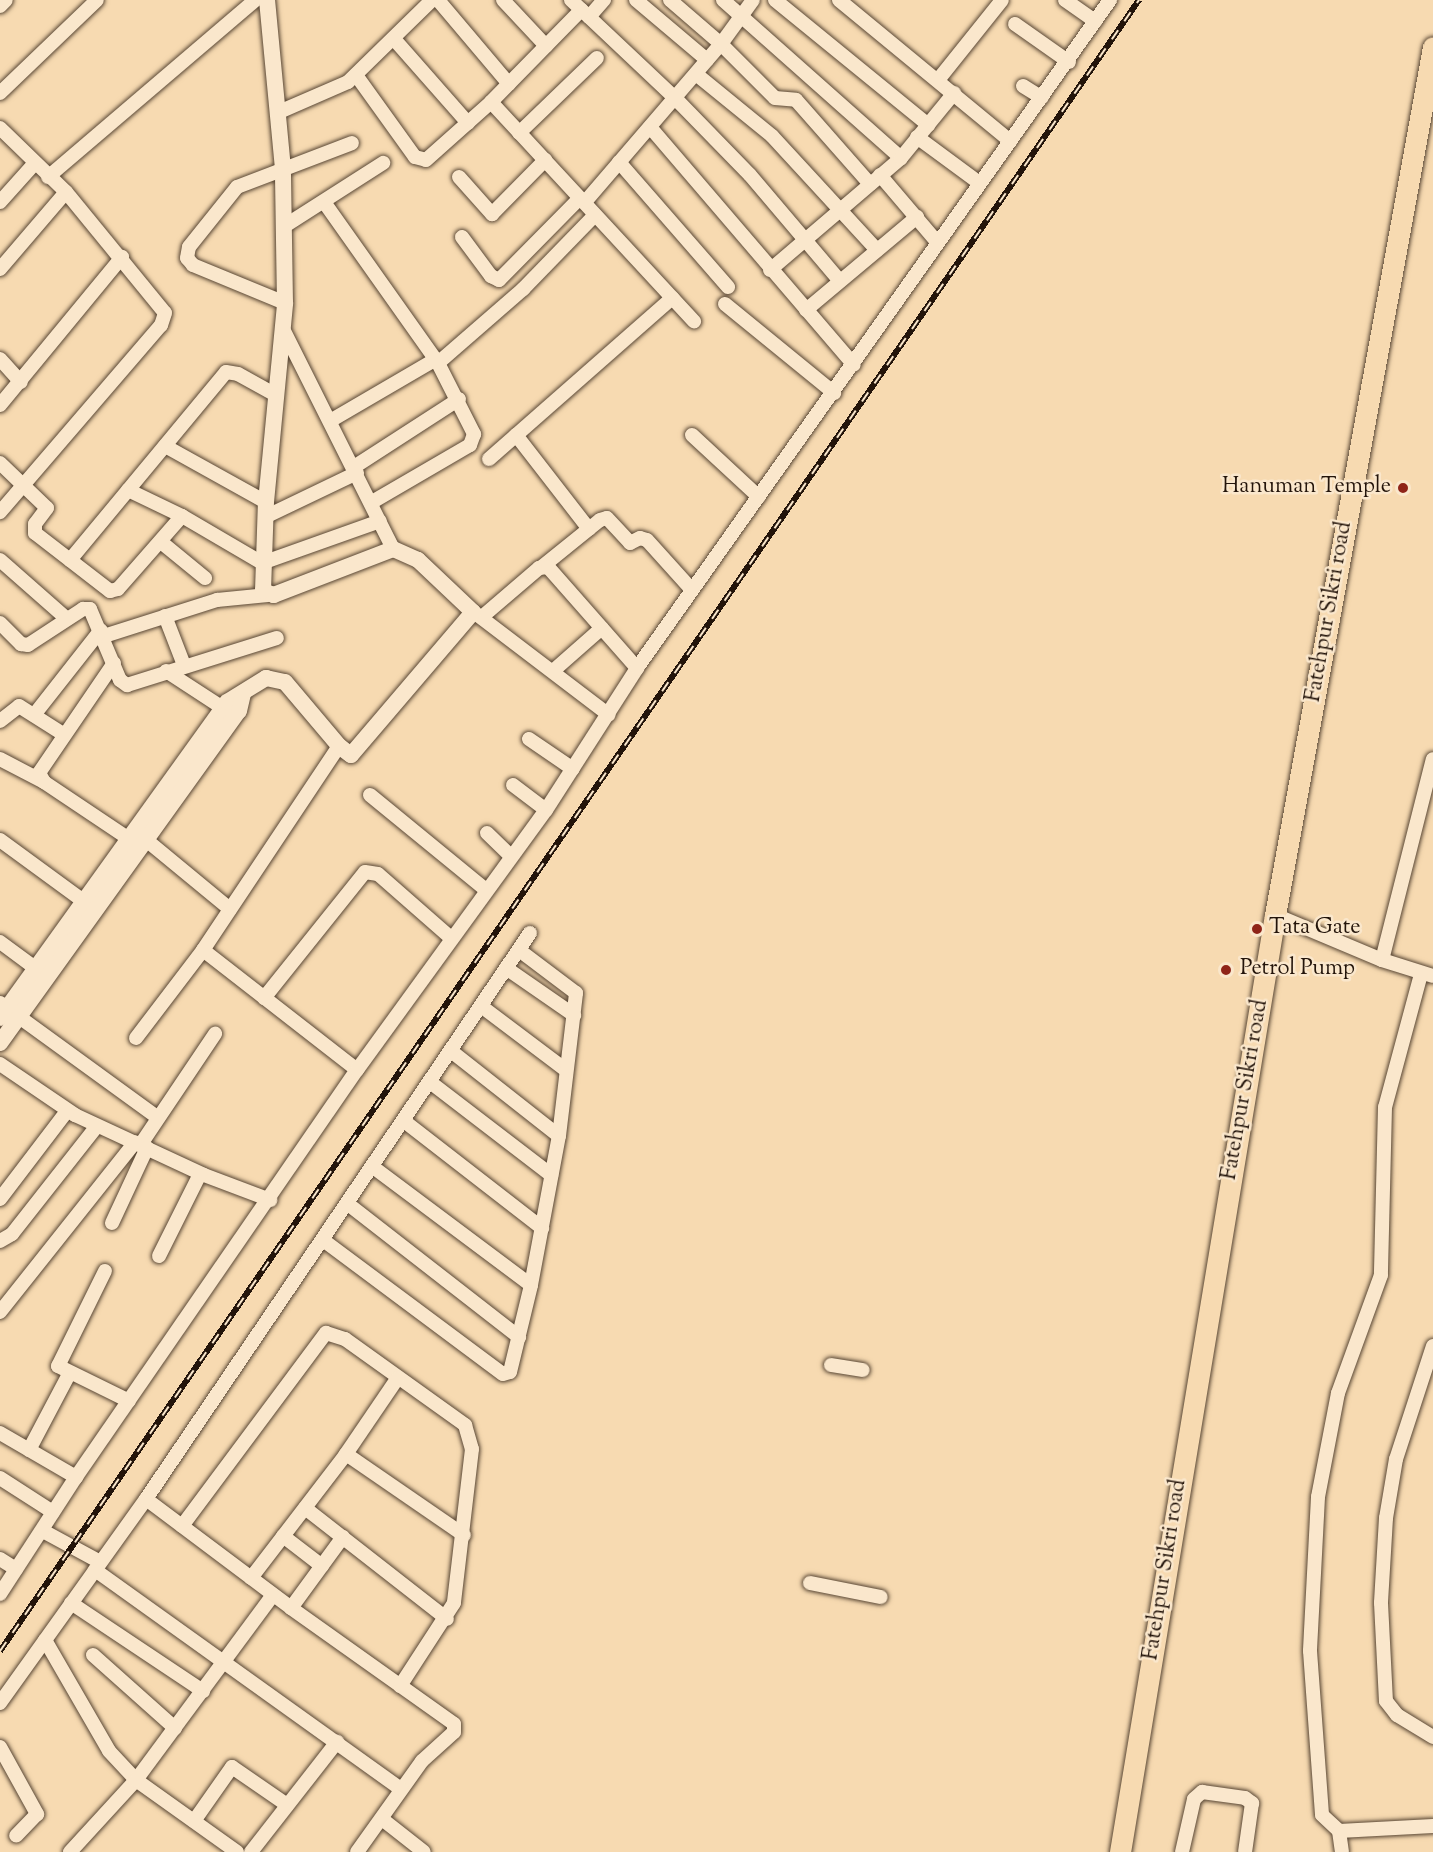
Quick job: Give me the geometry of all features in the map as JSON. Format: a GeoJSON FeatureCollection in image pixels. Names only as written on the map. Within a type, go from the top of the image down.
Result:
{"type":"FeatureCollection","features":[{"type":"Feature","properties":{"kind":"main road","name":"Fatehpur Sikri road"},"geometry":{"type":"LineString","coordinates":[[1120,1852],[1275,915],[1433,46]]}},
{"type":"Feature","properties":{"kind":"street"},"geometry":{"type":"LineString","coordinates":[[0,6],[6,0]]}},
{"type":"Feature","properties":{"kind":"street"},"geometry":{"type":"LineString","coordinates":[[0,93],[97,0]]}},
{"type":"Feature","properties":{"kind":"street"},"geometry":{"type":"LineString","coordinates":[[48,177],[255,0]]}},
{"type":"Feature","properties":{"kind":"street"},"geometry":{"type":"LineString","coordinates":[[267,0],[279,112],[285,303],[265,509],[261,584],[268,595]]}},
{"type":"Feature","properties":{"kind":"street"},"geometry":{"type":"LineString","coordinates":[[279,112],[339,88],[356,75],[432,0]]}},
{"type":"Feature","properties":{"kind":"street"},"geometry":{"type":"LineString","coordinates":[[438,0],[509,84]]}},
{"type":"Feature","properties":{"kind":"street"},"geometry":{"type":"LineString","coordinates":[[503,0],[546,46]]}},
{"type":"Feature","properties":{"kind":"street"},"geometry":{"type":"LineString","coordinates":[[356,75],[422,161],[491,102],[580,9],[604,0]]}},
{"type":"Feature","properties":{"kind":"street"},"geometry":{"type":"LineString","coordinates":[[636,0],[707,60]]}},
{"type":"Feature","properties":{"kind":"street"},"geometry":{"type":"LineString","coordinates":[[670,0],[722,44],[775,98],[796,100],[875,180],[917,217],[937,242]]}},
{"type":"Feature","properties":{"kind":"street"},"geometry":{"type":"LineString","coordinates":[[723,0],[901,158]]}},
{"type":"Feature","properties":{"kind":"street"},"geometry":{"type":"LineString","coordinates":[[462,237],[490,276],[499,279],[619,162],[722,44],[753,0]]}},
{"type":"Feature","properties":{"kind":"street"},"geometry":{"type":"LineString","coordinates":[[775,0],[928,125]]}},
{"type":"Feature","properties":{"kind":"street"},"geometry":{"type":"LineString","coordinates":[[839,0],[1010,141]]}},
{"type":"Feature","properties":{"kind":"street"},"geometry":{"type":"LineString","coordinates":[[938,80],[1002,0]]}},
{"type":"Feature","properties":{"kind":"street"},"geometry":{"type":"LineString","coordinates":[[1065,0],[1095,21]]}},
{"type":"Feature","properties":{"kind":"street"},"geometry":{"type":"LineString","coordinates":[[0,1594],[43,1531],[52,1512],[270,1200],[357,1070],[485,890],[546,810],[637,668],[854,365],[978,182],[1070,62],[1110,0]]}},
{"type":"Feature","properties":{"kind":"street"},"geometry":{"type":"LineString","coordinates":[[580,9],[675,98],[750,175],[840,282]]}},
{"type":"Feature","properties":{"kind":"street"},"geometry":{"type":"LineString","coordinates":[[1015,24],[1070,62]]}},
{"type":"Feature","properties":{"kind":"street"},"geometry":{"type":"LineString","coordinates":[[394,39],[468,123]]}},
{"type":"Feature","properties":{"kind":"street"},"geometry":{"type":"LineString","coordinates":[[519,133],[597,58]]}},
{"type":"Feature","properties":{"kind":"street"},"geometry":{"type":"LineString","coordinates":[[696,74],[772,136],[839,211],[878,250]]}},
{"type":"Feature","properties":{"kind":"street"},"geometry":{"type":"LineString","coordinates":[[1023,86],[1042,98]]}},
{"type":"Feature","properties":{"kind":"street"},"geometry":{"type":"LineString","coordinates":[[770,270],[901,158],[954,93]]}},
{"type":"Feature","properties":{"kind":"street"},"geometry":{"type":"LineString","coordinates":[[491,102],[694,321]]}},
{"type":"Feature","properties":{"kind":"street"},"geometry":{"type":"LineString","coordinates":[[650,127],[770,270],[854,365]]}},
{"type":"Feature","properties":{"kind":"street"},"geometry":{"type":"LineString","coordinates":[[0,149],[5,133],[66,192],[163,307],[164,319],[0,512]]}},
{"type":"Feature","properties":{"kind":"street"},"geometry":{"type":"LineString","coordinates":[[917,137],[978,182]]}},
{"type":"Feature","properties":{"kind":"street"},"geometry":{"type":"LineString","coordinates":[[285,303],[193,266],[186,254],[237,187],[352,143]]}},
{"type":"Feature","properties":{"kind":"street"},"geometry":{"type":"LineString","coordinates":[[459,177],[492,214],[545,160]]}},
{"type":"Feature","properties":{"kind":"street"},"geometry":{"type":"LineString","coordinates":[[619,162],[728,287]]}},
{"type":"Feature","properties":{"kind":"street"},"geometry":{"type":"LineString","coordinates":[[0,202],[35,163]]}},
{"type":"Feature","properties":{"kind":"street"},"geometry":{"type":"LineString","coordinates":[[283,227],[383,163]]}},
{"type":"Feature","properties":{"kind":"street"},"geometry":{"type":"LineString","coordinates":[[0,270],[66,192]]}},
{"type":"Feature","properties":{"kind":"street"},"geometry":{"type":"LineString","coordinates":[[324,202],[437,361],[459,399],[474,434],[470,445],[372,502]]}},
{"type":"Feature","properties":{"kind":"street"},"geometry":{"type":"LineString","coordinates":[[330,421],[437,361],[523,289],[596,215]]}},
{"type":"Feature","properties":{"kind":"street"},"geometry":{"type":"LineString","coordinates":[[806,310],[917,217]]}},
{"type":"Feature","properties":{"kind":"street"},"geometry":{"type":"LineString","coordinates":[[0,405],[122,257]]}},
{"type":"Feature","properties":{"kind":"street"},"geometry":{"type":"LineString","coordinates":[[489,459],[672,298]]}},
{"type":"Feature","properties":{"kind":"street"},"geometry":{"type":"LineString","coordinates":[[725,304],[834,393]]}},
{"type":"Feature","properties":{"kind":"street"},"geometry":{"type":"LineString","coordinates":[[284,331],[372,502],[393,549],[418,560],[478,614],[609,715]]}},
{"type":"Feature","properties":{"kind":"street"},"geometry":{"type":"LineString","coordinates":[[0,359],[21,382]]}},
{"type":"Feature","properties":{"kind":"street"},"geometry":{"type":"LineString","coordinates":[[70,561],[226,372],[238,374],[276,395]]}},
{"type":"Feature","properties":{"kind":"street"},"geometry":{"type":"LineString","coordinates":[[265,509],[355,470],[459,399]]}},
{"type":"Feature","properties":{"kind":"street"},"geometry":{"type":"LineString","coordinates":[[516,435],[589,529]]}},
{"type":"Feature","properties":{"kind":"street"},"geometry":{"type":"LineString","coordinates":[[692,435],[759,497]]}},
{"type":"Feature","properties":{"kind":"street"},"geometry":{"type":"LineString","coordinates":[[165,446],[265,509]]}},
{"type":"Feature","properties":{"kind":"street"},"geometry":{"type":"LineString","coordinates":[[0,463],[22,488],[47,508],[35,524],[34,533],[114,591],[161,542],[182,516]]}},
{"type":"Feature","properties":{"kind":"street"},"geometry":{"type":"LineString","coordinates":[[128,490],[182,516],[262,563]]}},
{"type":"Feature","properties":{"kind":"street"},"geometry":{"type":"LineString","coordinates":[[0,1043],[6,1012],[82,900],[137,837],[223,708],[266,678],[285,682],[348,755],[354,753],[478,614],[589,529],[607,518],[630,543],[640,538],[647,540],[692,590]]}},
{"type":"Feature","properties":{"kind":"street"},"geometry":{"type":"LineString","coordinates":[[262,563],[380,521]]}},
{"type":"Feature","properties":{"kind":"street"},"geometry":{"type":"LineString","coordinates":[[161,542],[206,578]]}},
{"type":"Feature","properties":{"kind":"street"},"geometry":{"type":"LineString","coordinates":[[34,715],[102,633],[233,596],[268,595],[324,579],[393,549]]}},
{"type":"Feature","properties":{"kind":"street"},"geometry":{"type":"LineString","coordinates":[[0,560],[67,619]]}},
{"type":"Feature","properties":{"kind":"street"},"geometry":{"type":"LineString","coordinates":[[543,566],[553,571],[637,668]]}},
{"type":"Feature","properties":{"kind":"street"},"geometry":{"type":"LineString","coordinates":[[2,631],[21,644],[28,645],[67,619],[90,609],[120,680],[127,685],[184,665],[277,638]]}},
{"type":"Feature","properties":{"kind":"street"},"geometry":{"type":"LineString","coordinates":[[165,616],[184,665]]}},
{"type":"Feature","properties":{"kind":"street"},"geometry":{"type":"LineString","coordinates":[[553,671],[602,628]]}},
{"type":"Feature","properties":{"kind":"street"},"geometry":{"type":"LineString","coordinates":[[44,782],[39,772],[114,663]]}},
{"type":"Feature","properties":{"kind":"street"},"geometry":{"type":"LineString","coordinates":[[166,671],[223,708]]}},
{"type":"Feature","properties":{"kind":"street"},"geometry":{"type":"LineString","coordinates":[[6,1012],[137,837],[238,711],[243,694]]}},
{"type":"Feature","properties":{"kind":"street"},"geometry":{"type":"LineString","coordinates":[[0,721],[15,706],[63,734]]}},
{"type":"Feature","properties":{"kind":"street"},"geometry":{"type":"LineString","coordinates":[[529,739],[573,769]]}},
{"type":"Feature","properties":{"kind":"street"},"geometry":{"type":"LineString","coordinates":[[136,1038],[203,950],[339,746]]}},
{"type":"Feature","properties":{"kind":"street"},"geometry":{"type":"LineString","coordinates":[[1382,960],[1433,759]]}},
{"type":"Feature","properties":{"kind":"street"},"geometry":{"type":"LineString","coordinates":[[0,776],[4,761],[44,782],[137,837],[230,909]]}},
{"type":"Feature","properties":{"kind":"street"},"geometry":{"type":"LineString","coordinates":[[513,785],[546,810]]}},
{"type":"Feature","properties":{"kind":"street"},"geometry":{"type":"LineString","coordinates":[[370,795],[485,890]]}},
{"type":"Feature","properties":{"kind":"street"},"geometry":{"type":"LineString","coordinates":[[487,833],[511,856]]}},
{"type":"Feature","properties":{"kind":"street"},"geometry":{"type":"LineString","coordinates":[[0,840],[82,900]]}},
{"type":"Feature","properties":{"kind":"street"},"geometry":{"type":"LineString","coordinates":[[264,998],[365,872],[378,874],[451,938]]}},
{"type":"Feature","properties":{"kind":"street"},"geometry":{"type":"LineString","coordinates":[[1275,915],[1382,960],[1427,975],[1385,1107],[1384,1261],[1338,1393],[1318,1497],[1313,1544],[1310,1651],[1320,1808],[1339,1831],[1342,1852]]}},
{"type":"Feature","properties":{"kind":"street"},"geometry":{"type":"LineString","coordinates":[[0,1703],[146,1498],[348,1204],[530,933]]}},
{"type":"Feature","properties":{"kind":"street"},"geometry":{"type":"LineString","coordinates":[[0,942],[35,968]]}},
{"type":"Feature","properties":{"kind":"street"},"geometry":{"type":"LineString","coordinates":[[203,950],[357,1070]]}},
{"type":"Feature","properties":{"kind":"street"},"geometry":{"type":"LineString","coordinates":[[323,1240],[506,1375],[511,1369],[531,1285],[559,1136],[575,990],[519,950]]}},
{"type":"Feature","properties":{"kind":"street"},"geometry":{"type":"LineString","coordinates":[[506,968],[574,1015]]}},
{"type":"Feature","properties":{"kind":"street"},"geometry":{"type":"LineString","coordinates":[[481,1005],[566,1070]]}},
{"type":"Feature","properties":{"kind":"street"},"geometry":{"type":"LineString","coordinates":[[6,1012],[158,1118]]}},
{"type":"Feature","properties":{"kind":"street"},"geometry":{"type":"LineString","coordinates":[[0,1312],[141,1145],[215,1034]]}},
{"type":"Feature","properties":{"kind":"street"},"geometry":{"type":"LineString","coordinates":[[451,1051],[559,1136]]}},
{"type":"Feature","properties":{"kind":"street"},"geometry":{"type":"LineString","coordinates":[[0,1064],[67,1111],[200,1174],[270,1200]]}},
{"type":"Feature","properties":{"kind":"street"},"geometry":{"type":"LineString","coordinates":[[430,1082],[551,1175]]}},
{"type":"Feature","properties":{"kind":"street"},"geometry":{"type":"LineString","coordinates":[[0,1199],[67,1111]]}},
{"type":"Feature","properties":{"kind":"street"},"geometry":{"type":"LineString","coordinates":[[404,1121],[542,1228]]}},
{"type":"Feature","properties":{"kind":"street"},"geometry":{"type":"LineString","coordinates":[[0,1241],[12,1234],[98,1126]]}},
{"type":"Feature","properties":{"kind":"street"},"geometry":{"type":"LineString","coordinates":[[112,1223],[141,1145]]}},
{"type":"Feature","properties":{"kind":"street"},"geometry":{"type":"LineString","coordinates":[[373,1167],[531,1285]]}},
{"type":"Feature","properties":{"kind":"street"},"geometry":{"type":"LineString","coordinates":[[159,1256],[200,1174]]}},
{"type":"Feature","properties":{"kind":"street"},"geometry":{"type":"LineString","coordinates":[[348,1204],[519,1337]]}},
{"type":"Feature","properties":{"kind":"street"},"geometry":{"type":"LineString","coordinates":[[105,1271],[58,1366],[69,1374],[129,1401]]}},
{"type":"Feature","properties":{"kind":"street"},"geometry":{"type":"LineString","coordinates":[[182,1526],[320,1338],[336,1333],[470,1432],[472,1449],[464,1535],[454,1603],[447,1619],[400,1686]]}},
{"type":"Feature","properties":{"kind":"street"},"geometry":{"type":"LineString","coordinates":[[1433,1346],[1396,1459],[1386,1518],[1381,1603],[1386,1701],[1397,1715],[1433,1737]]}},
{"type":"Feature","properties":{"kind":"street"},"geometry":{"type":"LineString","coordinates":[[831,1365],[863,1370]]}},
{"type":"Feature","properties":{"kind":"street"},"geometry":{"type":"LineString","coordinates":[[30,1450],[69,1374]]}},
{"type":"Feature","properties":{"kind":"street"},"geometry":{"type":"LineString","coordinates":[[251,1578],[346,1454],[397,1379]]}},
{"type":"Feature","properties":{"kind":"street"},"geometry":{"type":"LineString","coordinates":[[0,1433],[76,1477]]}},
{"type":"Feature","properties":{"kind":"street"},"geometry":{"type":"LineString","coordinates":[[346,1454],[464,1535]]}},
{"type":"Feature","properties":{"kind":"street"},"geometry":{"type":"LineString","coordinates":[[0,1479],[52,1512]]}},
{"type":"Feature","properties":{"kind":"street"},"geometry":{"type":"LineString","coordinates":[[146,1498],[273,1595],[456,1728],[422,1761],[357,1852]]}},
{"type":"Feature","properties":{"kind":"street"},"geometry":{"type":"LineString","coordinates":[[305,1508],[447,1619]]}},
{"type":"Feature","properties":{"kind":"street"},"geometry":{"type":"LineString","coordinates":[[43,1531],[98,1566],[225,1663],[401,1789]]}},
{"type":"Feature","properties":{"kind":"street"},"geometry":{"type":"LineString","coordinates":[[283,1536],[322,1566]]}},
{"type":"Feature","properties":{"kind":"street"},"geometry":{"type":"LineString","coordinates":[[291,1608],[343,1538]]}},
{"type":"Feature","properties":{"kind":"street"},"geometry":{"type":"LineString","coordinates":[[0,1559],[15,1569]]}},
{"type":"Feature","properties":{"kind":"street"},"geometry":{"type":"LineString","coordinates":[[810,1583],[881,1597]]}},
{"type":"Feature","properties":{"kind":"street"},"geometry":{"type":"LineString","coordinates":[[70,1852],[136,1780],[225,1663],[273,1595]]}},
{"type":"Feature","properties":{"kind":"street"},"geometry":{"type":"LineString","coordinates":[[71,1603],[203,1691]]}},
{"type":"Feature","properties":{"kind":"street"},"geometry":{"type":"LineString","coordinates":[[45,1640],[95,1732],[136,1780],[237,1852]]}},
{"type":"Feature","properties":{"kind":"street"},"geometry":{"type":"LineString","coordinates":[[93,1655],[176,1728]]}},
{"type":"Feature","properties":{"kind":"street"},"geometry":{"type":"LineString","coordinates":[[251,1852],[337,1742]]}},
{"type":"Feature","properties":{"kind":"street"},"geometry":{"type":"LineString","coordinates":[[0,1747],[37,1814],[16,1836]]}},
{"type":"Feature","properties":{"kind":"street"},"geometry":{"type":"LineString","coordinates":[[194,1821],[232,1767],[287,1805]]}},
{"type":"Feature","properties":{"kind":"street"},"geometry":{"type":"LineString","coordinates":[[1182,1852],[1194,1799],[1202,1792],[1245,1798],[1252,1803],[1245,1852]]}},
{"type":"Feature","properties":{"kind":"street"},"geometry":{"type":"LineString","coordinates":[[382,1819],[424,1852]]}},
{"type":"Feature","properties":{"kind":"street"},"geometry":{"type":"LineString","coordinates":[[1339,1831],[1433,1826]]}},
{"type":"Feature","properties":{"kind":"railway"},"geometry":{"type":"LineString","coordinates":[[0,1651],[1139,0]]}},
{"type":"Feature","properties":{"kind":"place","name":"Hanuman Temple"},"geometry":{"type":"Point","coordinates":[1403,488]}},
{"type":"Feature","properties":{"kind":"place","name":"Tata Gate"},"geometry":{"type":"Point","coordinates":[1257,929]}},
{"type":"Feature","properties":{"kind":"place","name":"Petrol Pump"},"geometry":{"type":"Point","coordinates":[1226,970]}}]}
